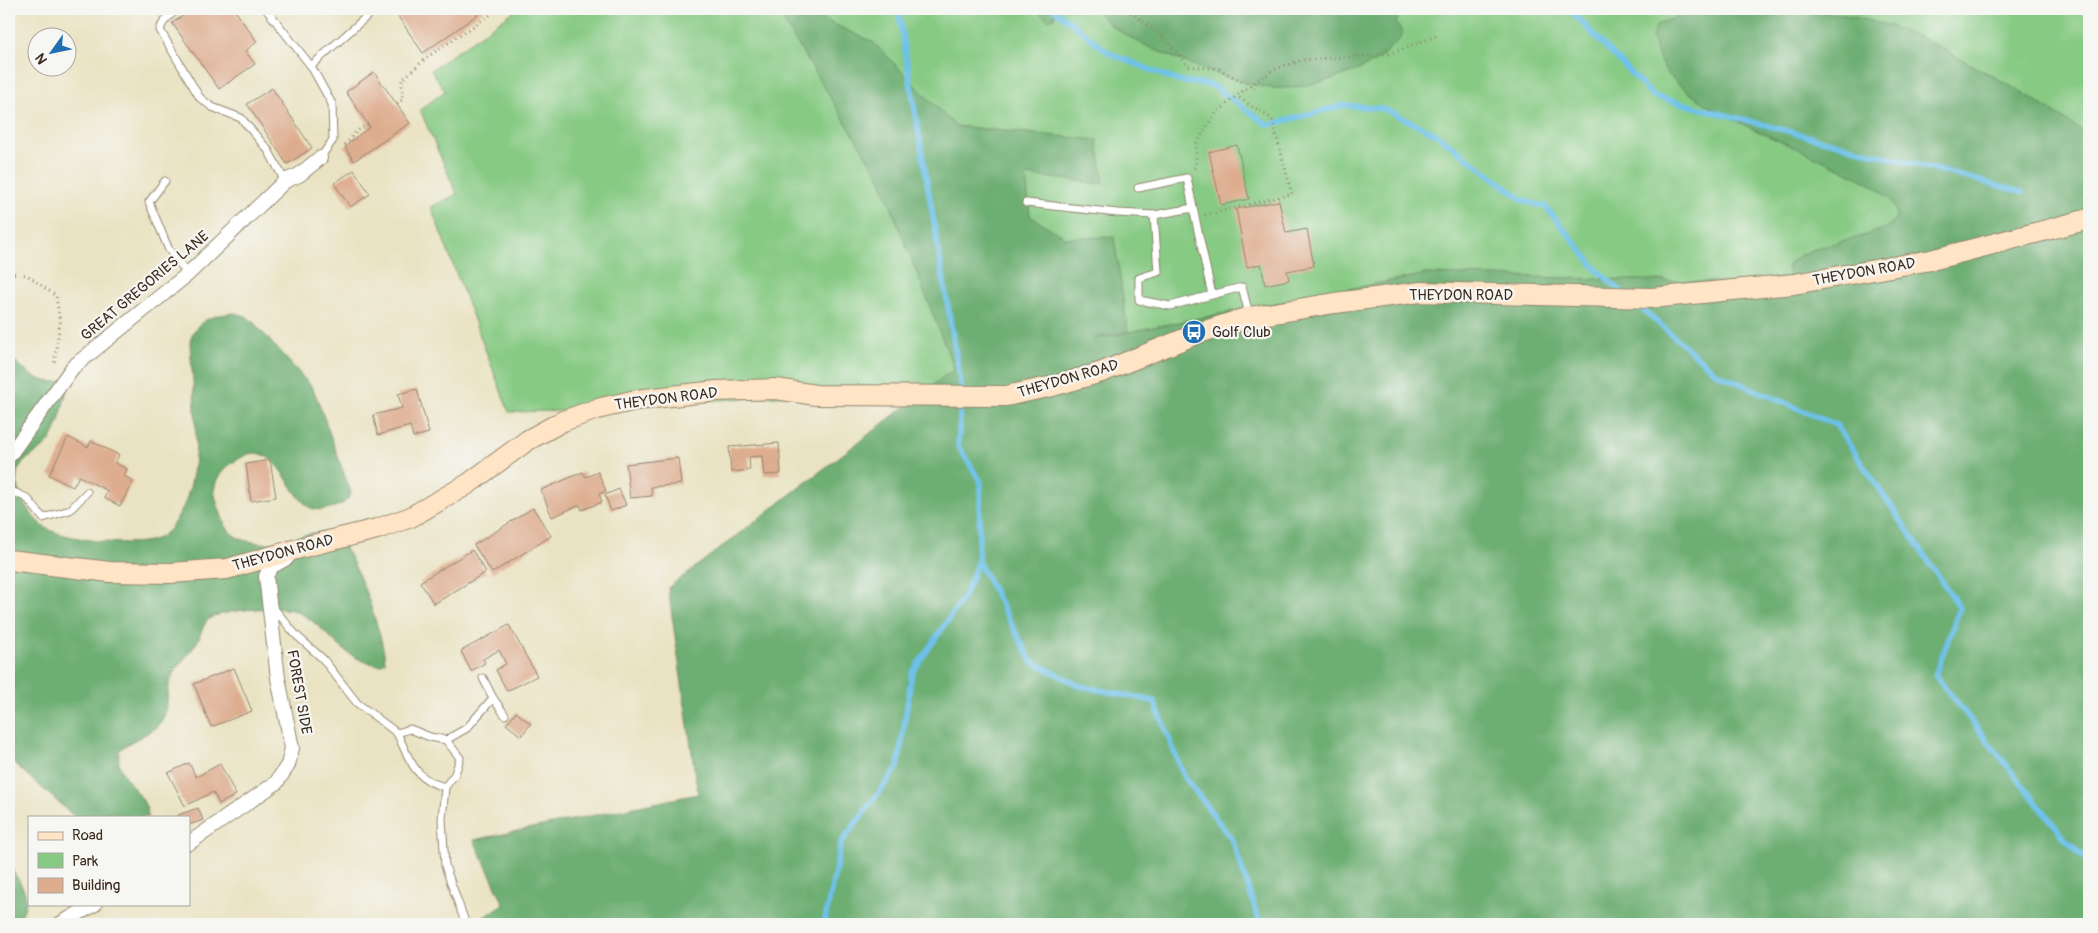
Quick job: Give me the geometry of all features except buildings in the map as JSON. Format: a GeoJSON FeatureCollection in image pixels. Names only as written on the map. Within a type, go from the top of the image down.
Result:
{"type":"FeatureCollection","features":[{"type":"Feature","properties":{"kind":"street","name":"GREAT GREGORIES LANE"},"geometry":{"type":"LineString","coordinates":[[9,456],[72,367],[188,274],[285,181],[299,175],[320,158]]}},
{"type":"Feature","properties":{"kind":"street","name":"THEYDON ROAD"},"geometry":{"type":"LineString","coordinates":[[9,560],[110,572],[170,573],[227,569],[304,546],[377,529],[411,517],[468,484],[528,440],[563,421],[596,409],[636,400],[716,391],[750,390],[776,390],[816,395],[1006,396],[1054,386],[1102,372],[1199,334],[1249,317],[1421,292],[1652,298],[1794,284],[1931,260],[2089,219]]}},
{"type":"Feature","properties":{"kind":"street","name":"FOREST SIDE"},"geometry":{"type":"LineString","coordinates":[[190,842],[276,783],[288,765],[292,748],[278,678],[266,576],[271,567],[304,546]]}},
{"type":"Feature","properties":{"kind":"street"},"geometry":{"type":"LineString","coordinates":[[60,924],[92,906]]}},
{"type":"Feature","properties":{"kind":"lane"},"geometry":{"type":"LineString","coordinates":[[179,9],[161,26],[160,30],[188,80],[200,98],[212,107],[241,118],[268,150],[285,181]]}},
{"type":"Feature","properties":{"kind":"lane"},"geometry":{"type":"LineString","coordinates":[[266,9],[311,66],[332,104],[333,140],[320,158]]}},
{"type":"Feature","properties":{"kind":"lane"},"geometry":{"type":"LineString","coordinates":[[311,66],[375,9]]}},
{"type":"Feature","properties":{"kind":"lane"},"geometry":{"type":"LineString","coordinates":[[1138,188],[1187,178],[1212,295]]}},
{"type":"Feature","properties":{"kind":"lane"},"geometry":{"type":"LineString","coordinates":[[165,181],[149,202],[169,250],[188,274]]}},
{"type":"Feature","properties":{"kind":"lane"},"geometry":{"type":"LineString","coordinates":[[1026,203],[1154,215],[1193,208]]}},
{"type":"Feature","properties":{"kind":"lane"},"geometry":{"type":"LineString","coordinates":[[1154,215],[1158,272],[1139,278],[1140,300],[1170,306],[1242,287],[1249,317]]}},
{"type":"Feature","properties":{"kind":"lane"},"geometry":{"type":"LineString","coordinates":[[9,490],[27,498],[43,518],[70,510],[87,492]]}},
{"type":"Feature","properties":{"kind":"lane"},"geometry":{"type":"LineString","coordinates":[[269,602],[296,635],[323,659],[357,703],[397,732],[418,773],[431,784],[445,787]]}},
{"type":"Feature","properties":{"kind":"lane"},"geometry":{"type":"LineString","coordinates":[[483,678],[493,698],[505,715]]}},
{"type":"Feature","properties":{"kind":"lane"},"geometry":{"type":"LineString","coordinates":[[397,732],[410,729],[430,737],[446,740],[467,728],[493,698]]}},
{"type":"Feature","properties":{"kind":"lane"},"geometry":{"type":"LineString","coordinates":[[446,740],[460,758],[455,774],[445,787],[442,819],[445,866],[464,919]]}},
{"type":"Feature","properties":{"kind":"path"},"geometry":{"type":"LineString","coordinates":[[397,104],[402,100],[402,80],[426,58],[499,9]]}},
{"type":"Feature","properties":{"kind":"path"},"geometry":{"type":"LineString","coordinates":[[1127,9],[1165,38],[1188,66],[1218,69],[1258,90]]}},
{"type":"Feature","properties":{"kind":"path"},"geometry":{"type":"LineString","coordinates":[[1187,178],[1196,164],[1196,144],[1214,115],[1236,96],[1273,70],[1302,60],[1390,54],[1436,36]]}},
{"type":"Feature","properties":{"kind":"path"},"geometry":{"type":"LineString","coordinates":[[1195,217],[1292,194],[1272,119],[1236,96]]}},
{"type":"Feature","properties":{"kind":"path"},"geometry":{"type":"LineString","coordinates":[[9,273],[26,275],[56,296],[60,322],[53,371]]}},
{"type":"Feature","properties":{"kind":"green space"},"geometry":{"type":"Polygon","coordinates":[[[517,9],[2089,9],[2089,740],[1427,274],[953,366],[962,390],[847,391],[564,411],[509,412],[431,207],[457,194],[420,110],[445,91],[431,70],[517,9]]]}},
{"type":"Feature","properties":{"kind":"green space"},"geometry":{"type":"Polygon","coordinates":[[[776,9],[800,9],[873,42],[955,126],[1097,140],[1104,184],[1026,175],[1030,216],[1066,238],[1114,237],[1128,332],[1093,339],[1427,274],[1745,283],[1790,277],[1787,268],[1795,259],[1808,252],[1879,231],[1891,224],[1896,216],[1894,206],[1886,196],[1873,186],[1709,106],[1674,80],[1660,60],[1652,37],[1657,25],[1681,15],[1797,10],[1840,14],[1888,25],[1926,40],[2022,92],[2089,135],[2089,924],[473,924],[504,904],[474,840],[698,794],[668,588],[958,366],[953,366],[880,178],[776,9]]]}},
{"type":"Feature","properties":{"kind":"green space"},"geometry":{"type":"Polygon","coordinates":[[[1036,9],[1056,9],[1054,18],[1049,20],[1036,9]]]}},
{"type":"Feature","properties":{"kind":"green space"},"geometry":{"type":"Polygon","coordinates":[[[1097,9],[1401,9],[1396,23],[1402,34],[1377,60],[1355,71],[1326,81],[1296,87],[1271,88],[1209,71],[1158,51],[1116,29],[1104,19],[1097,9]]]}},
{"type":"Feature","properties":{"kind":"green space"},"geometry":{"type":"Polygon","coordinates":[[[234,313],[246,316],[311,386],[351,493],[342,504],[322,510],[312,509],[302,500],[273,462],[264,455],[255,453],[244,456],[223,471],[215,485],[215,496],[227,528],[237,537],[258,543],[281,542],[320,532],[333,534],[341,541],[358,573],[374,614],[385,662],[380,665],[366,662],[354,656],[307,617],[288,609],[251,609],[226,613],[209,619],[194,646],[172,676],[166,710],[162,720],[148,733],[119,751],[121,770],[140,796],[147,809],[148,816],[74,816],[9,759],[9,358],[12,358],[36,378],[49,382],[66,383],[67,390],[53,435],[45,446],[22,464],[17,473],[20,493],[27,508],[42,525],[58,533],[118,543],[146,542],[165,534],[183,508],[195,462],[195,413],[190,342],[192,335],[200,324],[219,315],[234,313]]]}},
{"type":"Feature","properties":{"kind":"green space"},"geometry":{"type":"Polygon","coordinates":[[[9,865],[23,888],[26,901],[25,908],[15,924],[9,924],[9,865]]]}},
{"type":"Feature","properties":{"kind":"waterway"},"geometry":{"type":"LineString","coordinates":[[824,924],[841,843],[898,767],[912,673],[965,595],[978,561],[981,482],[958,446],[962,390],[898,9]]}},
{"type":"Feature","properties":{"kind":"waterway"},"geometry":{"type":"LineString","coordinates":[[1054,9],[1109,53],[1178,81],[1212,85],[1268,125],[1345,105],[1384,109],[1436,134],[1524,201],[1546,207],[1598,271],[1622,292]]}},
{"type":"Feature","properties":{"kind":"waterway"},"geometry":{"type":"LineString","coordinates":[[1569,9],[1653,96],[2022,192]]}},
{"type":"Feature","properties":{"kind":"waterway"},"geometry":{"type":"LineString","coordinates":[[1635,303],[1716,373],[1836,425],[1960,608],[1935,675],[2067,841],[2089,862]]}},
{"type":"Feature","properties":{"kind":"waterway"},"geometry":{"type":"LineString","coordinates":[[978,561],[1031,661],[1080,686],[1154,701],[1184,776],[1233,841],[1260,924]]}},
{"type":"Feature","properties":{"kind":"place","name":"Golf Club"},"geometry":{"type":"Point","coordinates":[1194,332]}}]}
